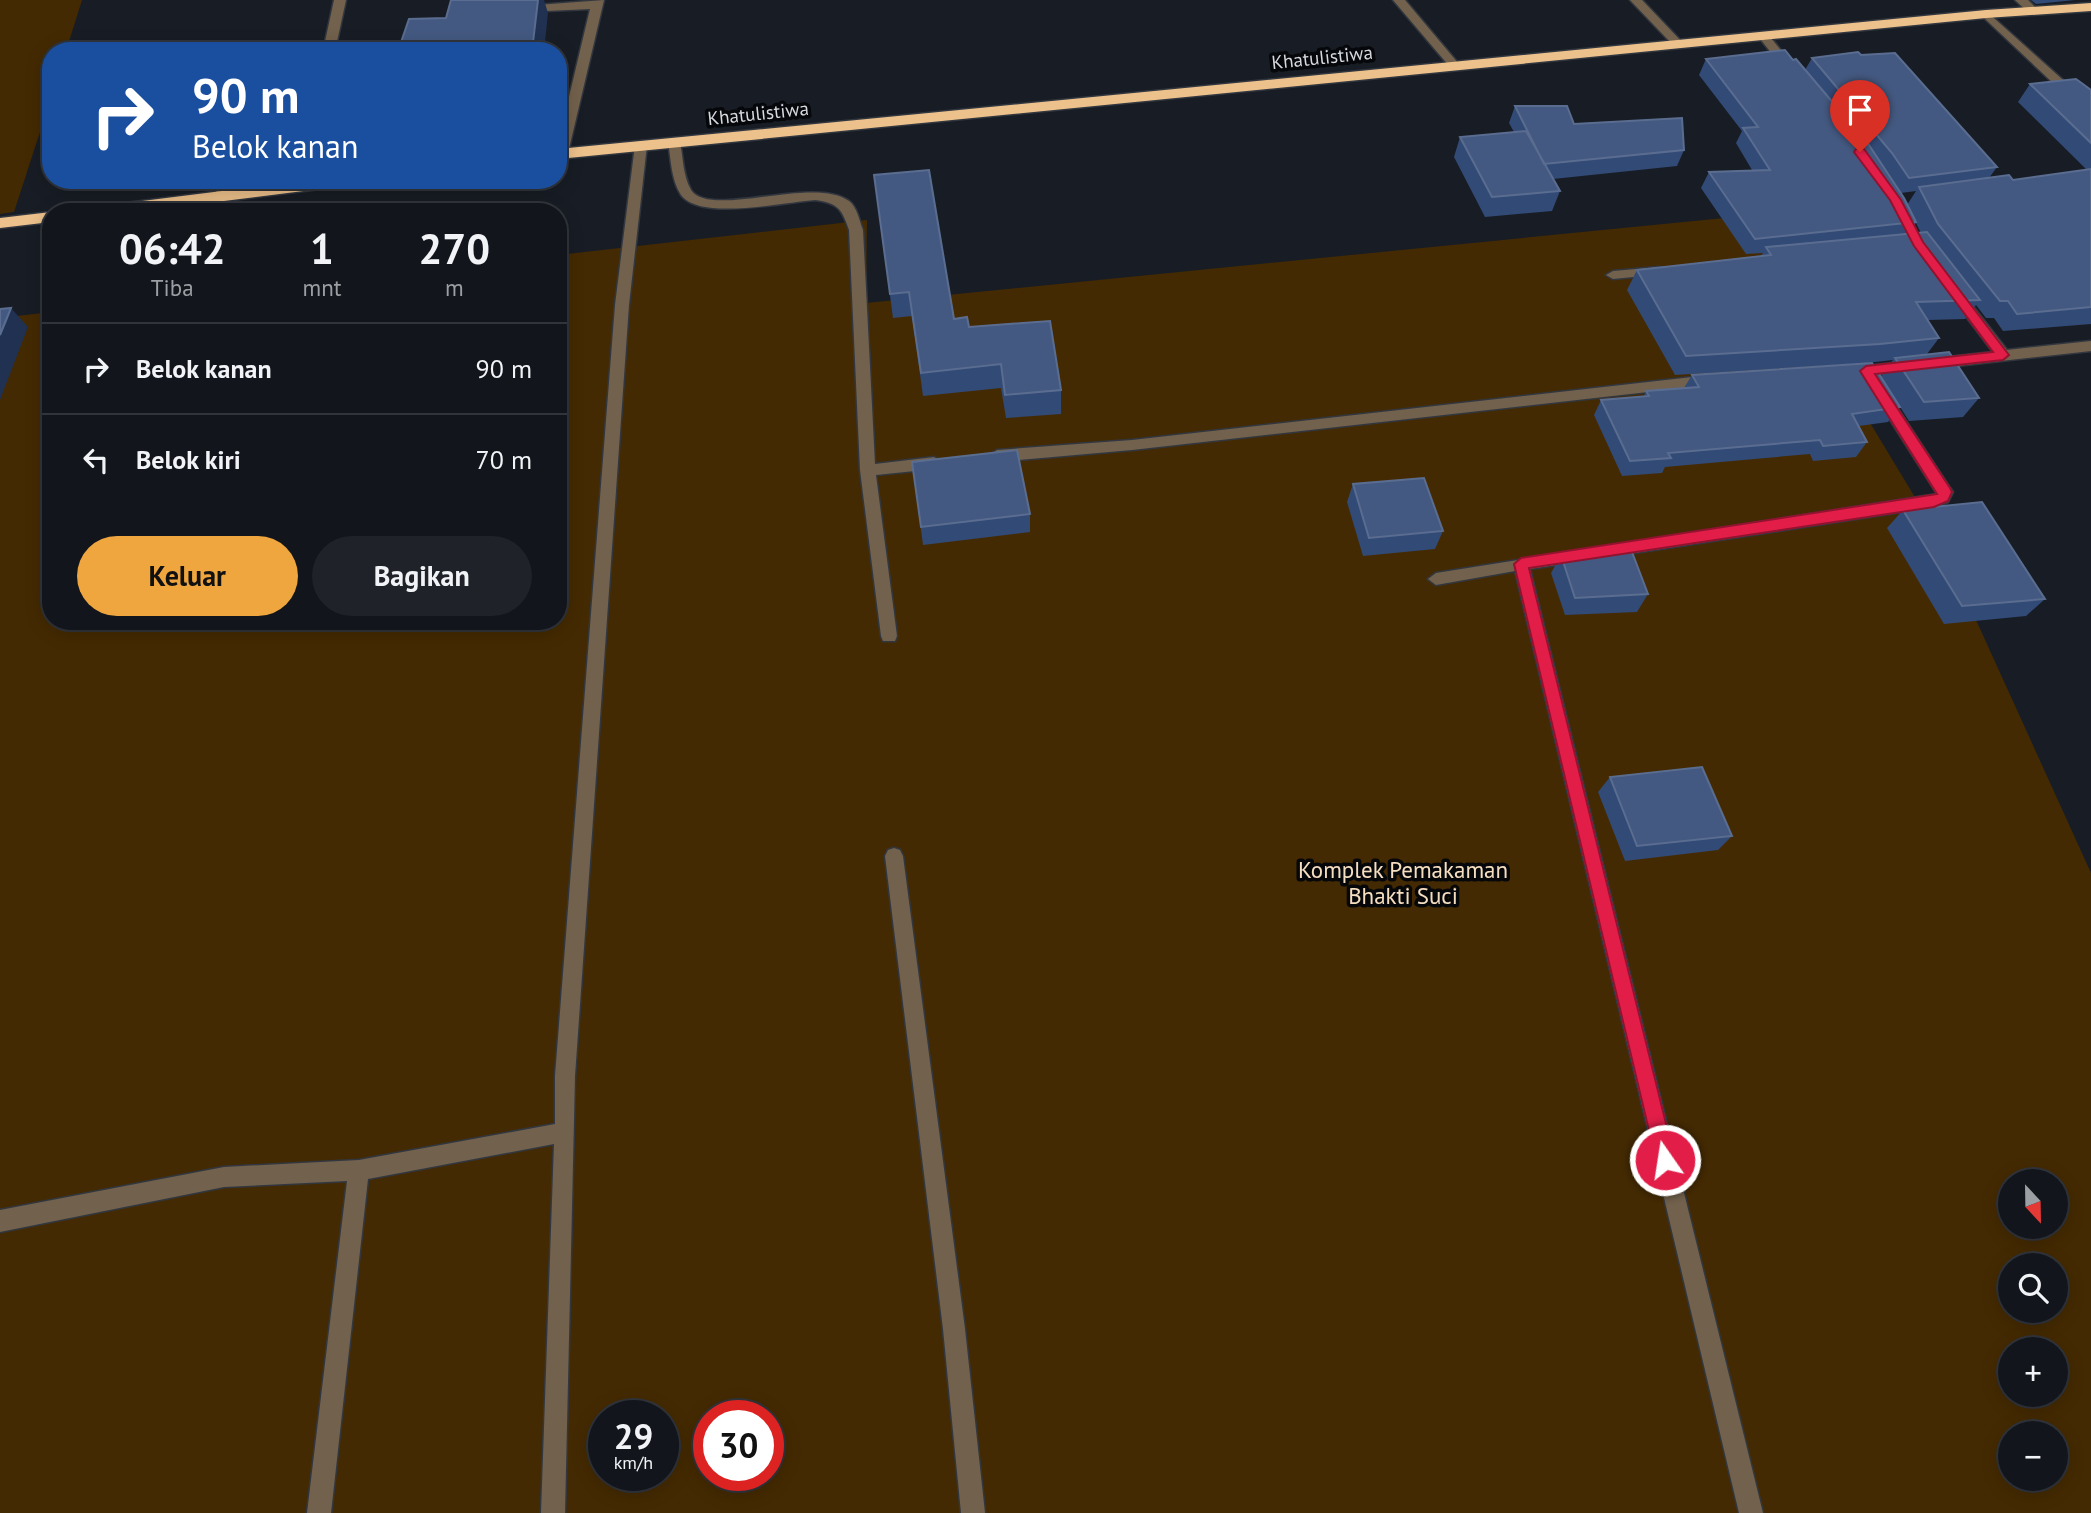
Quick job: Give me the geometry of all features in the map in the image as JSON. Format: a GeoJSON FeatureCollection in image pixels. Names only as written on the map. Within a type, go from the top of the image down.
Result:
{"type":"FeatureCollection","features":[{"type":"Feature","properties":{"kind":"highway","name":"Khatulistiwa"},"geometry":{"type":"LineString","coordinates":[[567,153],[1678,43],[1986,14],[2091,7]]}},
{"type":"Feature","properties":{"kind":"highway"},"geometry":{"type":"LineString","coordinates":[[170,203],[282,189]]}},
{"type":"Feature","properties":{"kind":"highway"},"geometry":{"type":"LineString","coordinates":[[0,223],[42,218]]}},
{"type":"Feature","properties":{"kind":"street"},"geometry":{"type":"LineString","coordinates":[[331,42],[340,0]]}},
{"type":"Feature","properties":{"kind":"street"},"geometry":{"type":"LineString","coordinates":[[1399,0],[1454,65]]}},
{"type":"Feature","properties":{"kind":"street"},"geometry":{"type":"LineString","coordinates":[[1636,0],[1678,43]]}},
{"type":"Feature","properties":{"kind":"street"},"geometry":{"type":"LineString","coordinates":[[2021,0],[2034,12]]}},
{"type":"Feature","properties":{"kind":"street"},"geometry":{"type":"LineString","coordinates":[[516,9],[598,2],[567,126]]}},
{"type":"Feature","properties":{"kind":"street"},"geometry":{"type":"LineString","coordinates":[[1986,14],[2091,112]]}},
{"type":"Feature","properties":{"kind":"street"},"geometry":{"type":"LineString","coordinates":[[1763,36],[1801,83]]}},
{"type":"Feature","properties":{"kind":"street"},"geometry":{"type":"LineString","coordinates":[[674,142],[680,174],[688,196],[699,202],[719,204],[817,197],[838,200],[847,205],[856,230],[868,470],[889,636]]}},
{"type":"Feature","properties":{"kind":"street"},"geometry":{"type":"LineString","coordinates":[[553,1513],[565,1076],[622,305],[642,145]]}},
{"type":"Feature","properties":{"kind":"street"},"geometry":{"type":"LineString","coordinates":[[220,197],[223,189]]}},
{"type":"Feature","properties":{"kind":"street"},"geometry":{"type":"LineString","coordinates":[[1613,275],[1669,270]]}},
{"type":"Feature","properties":{"kind":"street"},"geometry":{"type":"LineString","coordinates":[[1949,284],[2003,355]]}},
{"type":"Feature","properties":{"kind":"street"},"geometry":{"type":"LineString","coordinates":[[1436,579],[1934,502],[1943,498],[1945,492],[1860,371],[2091,346]]}},
{"type":"Feature","properties":{"kind":"street"},"geometry":{"type":"LineString","coordinates":[[986,458],[1132,445],[1594,391],[1727,379]]}},
{"type":"Feature","properties":{"kind":"street"},"geometry":{"type":"LineString","coordinates":[[868,470],[947,462]]}},
{"type":"Feature","properties":{"kind":"street"},"geometry":{"type":"LineString","coordinates":[[1521,564],[1751,1513]]}},
{"type":"Feature","properties":{"kind":"street"},"geometry":{"type":"LineString","coordinates":[[894,856],[952,1316],[973,1513]]}},
{"type":"Feature","properties":{"kind":"street"},"geometry":{"type":"LineString","coordinates":[[0,1221],[224,1177],[359,1170],[565,1132]]}},
{"type":"Feature","properties":{"kind":"street"},"geometry":{"type":"LineString","coordinates":[[319,1513],[359,1170]]}},
{"type":"Feature","properties":{"kind":"green space"},"geometry":{"type":"Polygon","coordinates":[[[0,0],[82,0],[69,42],[42,42],[42,126],[14,212],[0,214],[0,0]]]}},
{"type":"Feature","properties":{"kind":"green space","name":"Komplek Pemakaman Bhakti Suci"},"geometry":{"type":"Polygon","coordinates":[[[1745,216],[1936,532],[2091,873],[2091,1513],[0,1513],[0,318],[42,313],[42,630],[567,630],[567,254],[867,220],[866,303],[1745,216]]]}},
{"type":"Feature","properties":{"kind":"building"},"geometry":{"type":"Polygon","coordinates":[[[451,0],[538,0],[533,42],[401,42],[409,19],[446,18],[451,0]]]}},
{"type":"Feature","properties":{"kind":"building"},"geometry":{"type":"Polygon","coordinates":[[[1785,50],[1793,60],[1796,59],[1869,145],[1904,198],[1916,222],[1755,239],[1709,172],[1770,170],[1743,128],[1758,127],[1706,59],[1785,50]]]}},
{"type":"Feature","properties":{"kind":"building"},"geometry":{"type":"Polygon","coordinates":[[[1858,52],[1861,55],[1895,53],[1997,167],[1909,178],[1892,153],[1812,58],[1858,52]]]}},
{"type":"Feature","properties":{"kind":"building"},"geometry":{"type":"Polygon","coordinates":[[[2076,79],[2091,90],[2091,143],[2030,84],[2076,79]]]}},
{"type":"Feature","properties":{"kind":"building"},"geometry":{"type":"Polygon","coordinates":[[[1515,106],[1567,106],[1574,124],[1682,118],[1684,150],[1544,164],[1515,106]]]}},
{"type":"Feature","properties":{"kind":"building"},"geometry":{"type":"Polygon","coordinates":[[[1526,131],[1560,191],[1492,197],[1460,137],[1526,131]]]}},
{"type":"Feature","properties":{"kind":"building"},"geometry":{"type":"Polygon","coordinates":[[[2091,169],[2091,307],[2017,314],[2008,301],[2000,301],[1938,224],[1919,187],[2009,175],[2013,180],[2091,169]]]}},
{"type":"Feature","properties":{"kind":"building"},"geometry":{"type":"Polygon","coordinates":[[[929,170],[954,319],[967,317],[969,327],[1050,321],[1061,390],[1005,395],[1001,364],[921,373],[909,292],[890,294],[874,175],[929,170]]]}},
{"type":"Feature","properties":{"kind":"building"},"geometry":{"type":"Polygon","coordinates":[[[1927,232],[1980,300],[1916,302],[1939,338],[1686,356],[1637,270],[1771,255],[1766,247],[1927,232]]]}},
{"type":"Feature","properties":{"kind":"building"},"geometry":{"type":"Polygon","coordinates":[[[11,308],[0,335],[0,309],[11,308]]]}},
{"type":"Feature","properties":{"kind":"building"},"geometry":{"type":"Polygon","coordinates":[[[1949,352],[1979,398],[1924,402],[1895,358],[1949,352]]]}},
{"type":"Feature","properties":{"kind":"building"},"geometry":{"type":"Polygon","coordinates":[[[1872,363],[1900,407],[1852,414],[1867,442],[1823,446],[1820,440],[1668,453],[1671,458],[1630,461],[1601,400],[1649,396],[1646,391],[1699,387],[1692,375],[1872,363]]]}},
{"type":"Feature","properties":{"kind":"building"},"geometry":{"type":"Polygon","coordinates":[[[1017,450],[1030,514],[921,527],[912,462],[1017,450]]]}},
{"type":"Feature","properties":{"kind":"building"},"geometry":{"type":"Polygon","coordinates":[[[1424,478],[1443,531],[1369,538],[1353,484],[1424,478]]]}},
{"type":"Feature","properties":{"kind":"building"},"geometry":{"type":"Polygon","coordinates":[[[1982,502],[2045,599],[1962,606],[1903,510],[1982,502]]]}},
{"type":"Feature","properties":{"kind":"building"},"geometry":{"type":"Polygon","coordinates":[[[1632,552],[1648,594],[1575,598],[1561,555],[1632,552]]]}},
{"type":"Feature","properties":{"kind":"building"},"geometry":{"type":"Polygon","coordinates":[[[1702,767],[1732,836],[1637,846],[1610,777],[1702,767]]]}},
{"type":"Feature","properties":{"kind":"route"},"geometry":{"type":"LineString","coordinates":[[1665,1160],[1521,564],[1934,502],[1943,498],[1945,492],[1866,371],[2003,355],[1918,244],[1907,219],[1877,172],[1860,152]]}}]}
